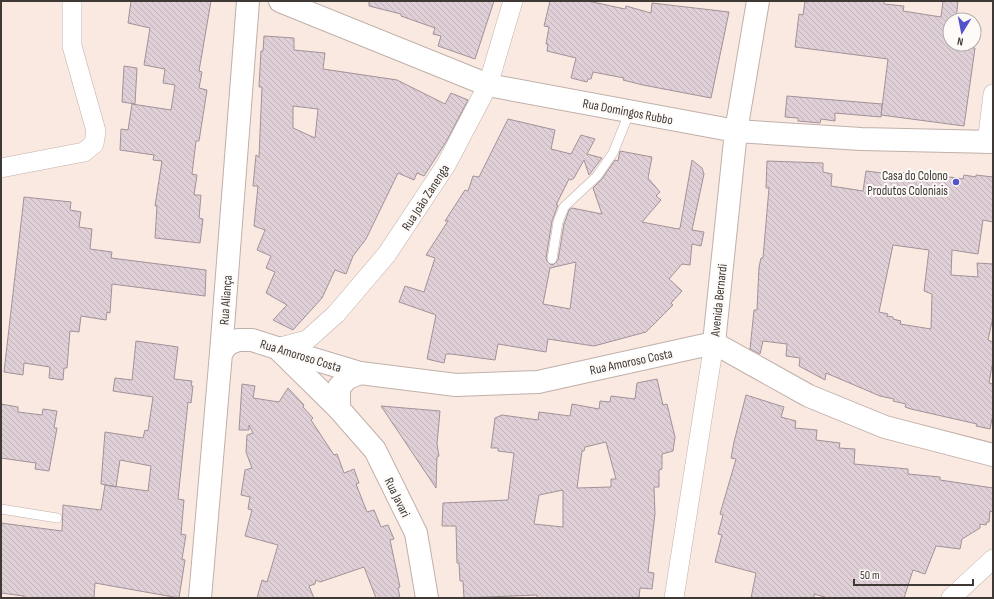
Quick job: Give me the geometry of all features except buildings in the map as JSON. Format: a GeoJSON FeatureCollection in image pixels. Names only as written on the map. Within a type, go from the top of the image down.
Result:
{"type":"FeatureCollection","features":[{"type":"Feature","properties":{"kind":"street"},"geometry":{"type":"LineString","coordinates":[[1,168],[84,152],[94,144],[96,131],[72,46],[72,1]]}},
{"type":"Feature","properties":{"kind":"street","name":"Rua Aliança"},"geometry":{"type":"LineString","coordinates":[[200,598],[248,1]]}},
{"type":"Feature","properties":{"kind":"street","name":"Rua Domingos Rubbo"},"geometry":{"type":"LineString","coordinates":[[280,1],[488,85],[736,131],[861,139],[990,142]]}},
{"type":"Feature","properties":{"kind":"street","name":"Rua João Zanenga"},"geometry":{"type":"LineString","coordinates":[[277,348],[307,340],[336,314],[387,254],[446,165],[488,85],[513,1]]}},
{"type":"Feature","properties":{"kind":"street","name":"Avenida Bernardi"},"geometry":{"type":"LineString","coordinates":[[674,598],[714,343],[736,131],[758,1]]}},
{"type":"Feature","properties":{"kind":"street"},"geometry":{"type":"LineString","coordinates":[[990,142],[993,94]]}},
{"type":"Feature","properties":{"kind":"street","name":"Rua Amoroso Costa"},"geometry":{"type":"LineString","coordinates":[[224,307],[235,326],[252,340]]}},
{"type":"Feature","properties":{"kind":"street","name":"Rua Amoroso Costa"},"geometry":{"type":"LineString","coordinates":[[220,352],[228,344],[238,340],[252,340],[360,373],[456,385],[538,382],[714,343]]}},
{"type":"Feature","properties":{"kind":"street"},"geometry":{"type":"LineString","coordinates":[[714,343],[809,396],[885,427],[993,455]]}},
{"type":"Feature","properties":{"kind":"street","name":"Rua Javari"},"geometry":{"type":"LineString","coordinates":[[277,348],[339,409],[375,450],[416,533],[427,598]]}},
{"type":"Feature","properties":{"kind":"street"},"geometry":{"type":"LineString","coordinates":[[339,409],[339,387],[348,378],[360,373]]}},
{"type":"Feature","properties":{"kind":"street"},"geometry":{"type":"LineString","coordinates":[[951,598],[993,558]]}},
{"type":"Feature","properties":{"kind":"lane"},"geometry":{"type":"LineString","coordinates":[[552,259],[558,222],[564,207],[597,176],[613,153],[630,111]]}},
{"type":"Feature","properties":{"kind":"lane"},"geometry":{"type":"LineString","coordinates":[[1,509],[57,518]]}},
{"type":"Feature","properties":{"kind":"place","name":"Casa do Colono Produtos Coloniais"},"geometry":{"type":"Point","coordinates":[956,182]}}]}
